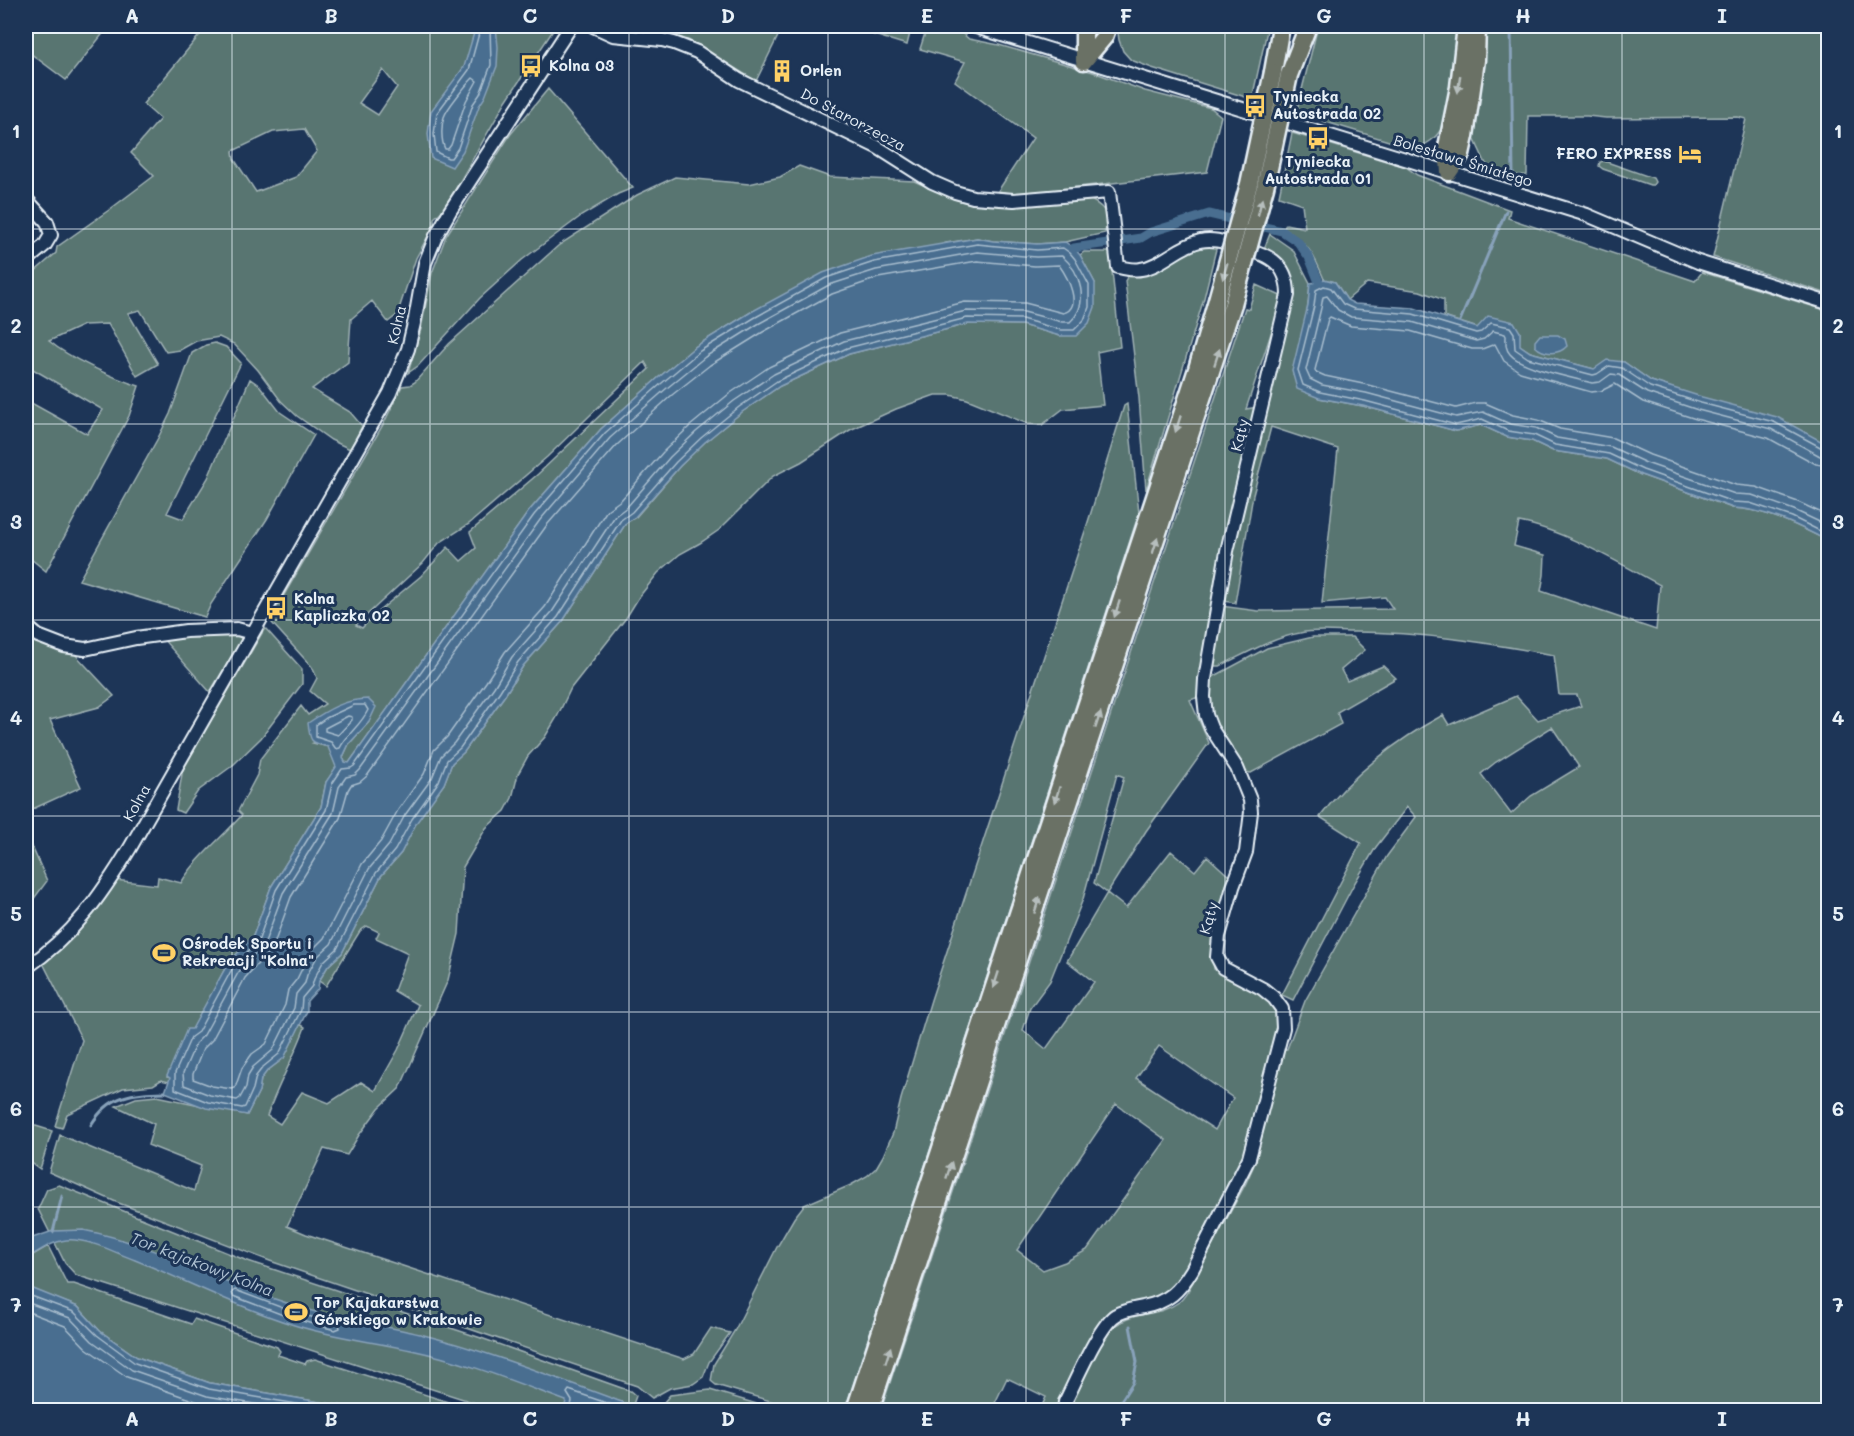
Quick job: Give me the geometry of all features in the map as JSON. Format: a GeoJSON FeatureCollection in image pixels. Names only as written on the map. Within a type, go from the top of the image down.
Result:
{"type":"FeatureCollection","features":[{"type":"Feature","properties":{"kind":"highway"},"geometry":{"type":"LineString","coordinates":[[1084,61],[1087,26]]}},
{"type":"Feature","properties":{"kind":"highway"},"geometry":{"type":"LineString","coordinates":[[1084,61],[1104,37],[1108,26]]}},
{"type":"Feature","properties":{"kind":"highway"},"geometry":{"type":"LineString","coordinates":[[870,1410],[1225,302],[1265,187],[1279,70],[1279,26]]}},
{"type":"Feature","properties":{"kind":"highway"},"geometry":{"type":"LineString","coordinates":[[1279,70],[1298,26]]}},
{"type":"Feature","properties":{"kind":"highway"},"geometry":{"type":"LineString","coordinates":[[1279,70],[1308,26]]}},
{"type":"Feature","properties":{"kind":"highway"},"geometry":{"type":"LineString","coordinates":[[1449,172],[1447,147],[1459,87],[1464,26]]}},
{"type":"Feature","properties":{"kind":"highway"},"geometry":{"type":"LineString","coordinates":[[1449,172],[1461,154],[1465,136],[1476,60],[1477,26]]}},
{"type":"Feature","properties":{"kind":"highway"},"geometry":{"type":"LineString","coordinates":[[855,1410],[1197,369],[1225,302]]}},
{"type":"Feature","properties":{"kind":"street","name":"Kolna"},"geometry":{"type":"LineString","coordinates":[[26,969],[76,925],[111,878],[354,458],[390,393],[408,349],[425,263],[436,236],[571,26]]}},
{"type":"Feature","properties":{"kind":"street","name":"Do Starorzecza"},"geometry":{"type":"LineString","coordinates":[[593,26],[613,35],[662,40],[697,52],[740,80],[877,147],[932,182],[955,192],[1014,200],[1109,192],[1116,249]]}},
{"type":"Feature","properties":{"kind":"street","name":"Bolesława Śmiałego"},"geometry":{"type":"LineString","coordinates":[[973,26],[1587,215],[1698,262],[1828,303]]}},
{"type":"Feature","properties":{"kind":"street"},"geometry":{"type":"LineString","coordinates":[[26,199],[47,222],[51,235],[45,245],[26,261]]}},
{"type":"Feature","properties":{"kind":"street","name":"Kąty"},"geometry":{"type":"LineString","coordinates":[[1064,1410],[1065,1402],[1105,1326],[1116,1315],[1155,1304],[1174,1295],[1192,1270],[1249,1158],[1283,1028],[1281,1009],[1274,998],[1263,989],[1223,968],[1216,957],[1219,936],[1233,887],[1246,852],[1251,812],[1250,800],[1237,768],[1208,722],[1204,697],[1205,679],[1227,551],[1278,342],[1288,285],[1282,270],[1270,257],[1219,241],[1193,243],[1151,267],[1138,270],[1118,267],[1116,249]]}},
{"type":"Feature","properties":{"kind":"street"},"geometry":{"type":"LineString","coordinates":[[26,626],[38,636],[64,646],[85,649],[136,638],[186,631],[237,629],[252,633]]}},
{"type":"Feature","properties":{"kind":"green space"},"geometry":{"type":"Polygon","coordinates":[[[26,26],[109,26],[66,80],[26,50],[31,43],[26,38],[26,26]]]}},
{"type":"Feature","properties":{"kind":"green space"},"geometry":{"type":"Polygon","coordinates":[[[207,26],[556,26],[506,101],[444,209],[434,218],[434,225],[416,258],[397,315],[388,322],[372,301],[351,319],[348,362],[312,389],[350,412],[362,426],[350,449],[331,440],[297,416],[281,401],[258,370],[234,344],[219,337],[196,341],[180,350],[166,352],[140,310],[128,313],[158,364],[137,376],[108,324],[84,325],[49,341],[92,367],[139,386],[129,416],[46,571],[26,555],[26,400],[87,434],[103,410],[26,365],[26,279],[56,253],[57,247],[154,176],[131,153],[160,119],[143,104],[207,26]],[[383,70],[359,103],[378,115],[397,87],[383,70]],[[304,129],[273,132],[233,151],[234,159],[256,192],[296,177],[317,151],[304,129]]]}},
{"type":"Feature","properties":{"kind":"green space"},"geometry":{"type":"Polygon","coordinates":[[[611,26],[783,26],[756,81],[688,40],[661,32],[611,26]]]}},
{"type":"Feature","properties":{"kind":"green space"},"geometry":{"type":"Polygon","coordinates":[[[845,26],[908,26],[910,33],[907,45],[845,26]]]}},
{"type":"Feature","properties":{"kind":"green space"},"geometry":{"type":"Polygon","coordinates":[[[935,26],[958,30],[969,39],[999,45],[1093,72],[1145,91],[1211,108],[1221,116],[1207,172],[1017,194],[998,191],[1033,138],[955,81],[965,62],[920,49],[926,30],[935,26]]]}},
{"type":"Feature","properties":{"kind":"green space"},"geometry":{"type":"Polygon","coordinates":[[[1117,26],[1268,26],[1252,99],[1131,60],[1123,51],[1117,26]]]}},
{"type":"Feature","properties":{"kind":"green space"},"geometry":{"type":"Polygon","coordinates":[[[1318,26],[1458,26],[1446,127],[1442,128],[1431,141],[1415,149],[1296,113],[1318,26]]]}},
{"type":"Feature","properties":{"kind":"green space"},"geometry":{"type":"Polygon","coordinates":[[[1483,26],[1828,26],[1828,294],[1713,257],[1746,119],[1738,117],[1528,116],[1527,175],[1504,176],[1486,164],[1473,136],[1483,26]]]}},
{"type":"Feature","properties":{"kind":"green space"},"geometry":{"type":"Polygon","coordinates":[[[548,89],[633,188],[618,194],[581,216],[522,260],[480,298],[418,366],[408,373],[421,329],[432,273],[446,236],[510,135],[548,89]]]}},
{"type":"Feature","properties":{"kind":"green space"},"geometry":{"type":"Polygon","coordinates":[[[1292,133],[1406,167],[1417,175],[1510,210],[1508,218],[1695,281],[1702,272],[1828,311],[1828,445],[1802,432],[1651,381],[1624,362],[1594,369],[1530,352],[1519,345],[1520,332],[1478,328],[1444,317],[1444,300],[1420,291],[1367,283],[1347,300],[1335,282],[1324,279],[1313,255],[1304,244],[1284,228],[1286,224],[1305,228],[1302,204],[1279,196],[1292,133]]]}},
{"type":"Feature","properties":{"kind":"green space"},"geometry":{"type":"Polygon","coordinates":[[[1604,161],[1653,178],[1655,182],[1650,185],[1603,169],[1599,166],[1600,162],[1604,161]]]}},
{"type":"Feature","properties":{"kind":"green space"},"geometry":{"type":"Polygon","coordinates":[[[799,166],[830,177],[914,181],[958,200],[983,203],[1085,197],[1097,203],[1104,210],[1105,233],[1065,242],[1037,244],[977,238],[946,243],[751,312],[696,346],[658,378],[601,429],[529,511],[349,763],[345,763],[343,757],[349,744],[369,722],[313,743],[329,747],[337,767],[326,782],[321,807],[271,887],[253,936],[227,965],[167,1077],[171,1078],[169,1082],[161,1080],[153,1085],[123,1088],[67,1114],[62,1128],[55,1126],[82,1040],[42,961],[115,880],[157,885],[158,877],[181,883],[202,856],[242,815],[238,811],[257,775],[260,759],[301,706],[308,715],[325,704],[310,691],[317,678],[312,667],[272,623],[273,614],[384,423],[402,386],[415,382],[449,344],[559,245],[637,195],[675,177],[749,184],[780,177],[799,166]],[[645,362],[547,457],[469,524],[439,543],[423,563],[356,625],[362,628],[374,615],[421,576],[448,547],[461,561],[476,548],[470,532],[538,474],[649,369],[645,362]]]}},
{"type":"Feature","properties":{"kind":"green space"},"geometry":{"type":"Polygon","coordinates":[[[1270,234],[1293,250],[1310,283],[1308,305],[1319,398],[1363,406],[1456,431],[1481,425],[1507,437],[1532,441],[1553,451],[1607,459],[1641,475],[1732,508],[1757,511],[1782,519],[1828,541],[1828,1410],[1068,1410],[1106,1334],[1124,1320],[1170,1307],[1180,1301],[1188,1291],[1257,1158],[1257,1143],[1283,1049],[1287,1049],[1305,1001],[1387,856],[1416,817],[1407,807],[1376,847],[1293,1000],[1282,995],[1361,843],[1320,817],[1360,773],[1392,747],[1443,715],[1449,725],[1516,696],[1538,720],[1581,706],[1577,695],[1559,695],[1554,655],[1430,636],[1380,632],[1307,632],[1279,639],[1220,666],[1215,666],[1212,661],[1221,606],[1258,611],[1393,609],[1385,597],[1322,603],[1338,449],[1271,427],[1253,495],[1235,603],[1223,601],[1232,544],[1294,289],[1291,274],[1285,265],[1264,249],[1270,234]],[[1519,522],[1514,546],[1545,555],[1541,591],[1656,630],[1660,585],[1573,540],[1519,522]],[[1552,727],[1481,774],[1511,814],[1531,796],[1579,767],[1552,727]]]}},
{"type":"Feature","properties":{"kind":"green space"},"geometry":{"type":"Polygon","coordinates":[[[1217,245],[1204,298],[1146,490],[1139,398],[1125,281],[1129,274],[1173,259],[1199,247],[1217,245]]]}},
{"type":"Feature","properties":{"kind":"green space"},"geometry":{"type":"Polygon","coordinates":[[[1084,252],[1110,252],[1120,347],[1097,352],[1103,405],[1063,409],[1042,425],[1028,424],[967,399],[950,395],[935,395],[896,409],[850,430],[801,462],[773,476],[719,530],[680,554],[658,573],[571,688],[545,737],[528,756],[518,774],[512,798],[505,811],[486,828],[463,867],[459,934],[448,980],[400,1088],[379,1108],[347,1155],[324,1149],[287,1226],[684,1359],[694,1354],[711,1328],[730,1333],[709,1362],[703,1377],[693,1384],[670,1388],[652,1398],[637,1386],[270,1261],[116,1202],[49,1172],[60,1135],[194,1191],[201,1166],[148,1145],[154,1124],[116,1106],[136,1098],[157,1096],[247,1115],[259,1091],[261,1079],[267,1071],[284,1058],[300,1024],[305,1027],[267,1116],[280,1124],[302,1092],[329,1103],[361,1082],[375,1091],[398,1050],[418,1005],[394,991],[408,953],[376,938],[379,932],[367,926],[360,931],[326,986],[319,981],[328,966],[342,953],[381,876],[401,853],[417,821],[444,784],[452,763],[464,752],[523,666],[563,621],[626,523],[636,517],[680,466],[705,442],[742,412],[780,386],[849,354],[968,324],[1022,325],[1060,336],[1095,283],[1080,255],[1084,252]]]}},
{"type":"Feature","properties":{"kind":"green space"},"geometry":{"type":"Polygon","coordinates":[[[1256,285],[1283,297],[1246,409],[1258,407],[1212,600],[1199,697],[1190,700],[1209,743],[1146,831],[1107,893],[1126,908],[1171,851],[1195,871],[1207,856],[1231,878],[1211,949],[1214,969],[1259,992],[1274,1004],[1279,1015],[1279,1030],[1246,1153],[1182,1280],[1160,1300],[1115,1308],[1100,1325],[1060,1410],[1040,1410],[1046,1397],[1007,1378],[994,1405],[1006,1410],[881,1410],[1245,308],[1249,309],[1256,285]],[[1117,774],[1083,899],[1050,981],[1030,1008],[1023,1030],[1046,1049],[1094,982],[1067,961],[1107,893],[1094,883],[1124,777],[1117,774]],[[1159,1046],[1136,1078],[1215,1130],[1233,1098],[1159,1046]],[[1116,1104],[1017,1250],[1043,1270],[1065,1262],[1087,1250],[1166,1140],[1116,1104]]]}},
{"type":"Feature","properties":{"kind":"green space"},"geometry":{"type":"Polygon","coordinates":[[[215,343],[226,347],[241,363],[167,513],[183,519],[208,478],[250,379],[260,386],[280,412],[314,435],[267,519],[211,604],[205,617],[79,580],[170,414],[192,353],[215,343]]]}},
{"type":"Feature","properties":{"kind":"green space"},"geometry":{"type":"Polygon","coordinates":[[[1127,404],[1139,513],[845,1410],[801,1410],[716,1385],[711,1381],[714,1364],[735,1330],[794,1218],[804,1205],[867,1176],[876,1168],[893,1133],[931,1000],[1124,406],[1127,404]]]}},
{"type":"Feature","properties":{"kind":"green space"},"geometry":{"type":"Polygon","coordinates":[[[265,628],[302,669],[302,684],[261,738],[232,766],[198,791],[183,813],[176,810],[183,768],[265,628]]]}},
{"type":"Feature","properties":{"kind":"green space"},"geometry":{"type":"Polygon","coordinates":[[[26,631],[73,652],[114,696],[99,707],[50,720],[81,787],[26,812],[26,631]]]}},
{"type":"Feature","properties":{"kind":"green space"},"geometry":{"type":"Polygon","coordinates":[[[240,635],[241,641],[210,692],[162,638],[240,635]]]}},
{"type":"Feature","properties":{"kind":"green space"},"geometry":{"type":"Polygon","coordinates":[[[1313,637],[1352,637],[1365,650],[1341,670],[1347,681],[1383,666],[1396,678],[1337,712],[1341,724],[1251,773],[1244,772],[1210,718],[1208,699],[1211,678],[1267,648],[1313,637]]]}},
{"type":"Feature","properties":{"kind":"green space"},"geometry":{"type":"Polygon","coordinates":[[[26,833],[47,881],[27,908],[26,905],[26,833]]]}},
{"type":"Feature","properties":{"kind":"green space"},"geometry":{"type":"Polygon","coordinates":[[[26,1123],[52,1131],[40,1169],[26,1159],[26,1123]]]}},
{"type":"Feature","properties":{"kind":"green space","name":"Tor Kajakarstwa Górskiego w Krakowie"},"geometry":{"type":"Polygon","coordinates":[[[59,1185],[245,1260],[481,1338],[630,1391],[636,1396],[631,1410],[531,1410],[488,1407],[76,1275],[65,1263],[38,1209],[47,1189],[59,1185]]]}},
{"type":"Feature","properties":{"kind":"green space"},"geometry":{"type":"Polygon","coordinates":[[[48,1246],[67,1284],[74,1284],[191,1324],[194,1319],[277,1347],[280,1351],[278,1355],[305,1364],[315,1359],[468,1410],[366,1410],[210,1383],[137,1357],[100,1331],[78,1307],[27,1288],[26,1259],[48,1246]]]}},
{"type":"Feature","properties":{"kind":"green space"},"geometry":{"type":"Polygon","coordinates":[[[710,1390],[777,1410],[671,1410],[665,1407],[664,1402],[670,1395],[710,1390]]]}},
{"type":"Feature","properties":{"kind":"water"},"geometry":{"type":"Polygon","coordinates":[[[476,26],[496,26],[497,66],[479,106],[463,151],[452,167],[431,158],[428,134],[431,111],[464,67],[476,26]]]}},
{"type":"Feature","properties":{"kind":"water"},"geometry":{"type":"Polygon","coordinates":[[[977,238],[1037,244],[1065,242],[1074,248],[1095,283],[1095,307],[1089,323],[1076,336],[1060,336],[1022,325],[968,324],[849,354],[780,386],[742,412],[705,442],[680,466],[635,517],[626,523],[563,621],[523,666],[464,752],[452,763],[444,784],[417,822],[401,853],[381,876],[342,953],[328,966],[319,981],[318,989],[307,1001],[307,1011],[284,1058],[267,1071],[261,1079],[259,1091],[247,1115],[206,1108],[165,1092],[170,1078],[167,1076],[187,1029],[192,1029],[227,965],[253,936],[271,887],[321,807],[326,782],[336,767],[328,747],[312,740],[308,723],[336,706],[368,699],[376,707],[369,722],[349,744],[343,757],[345,762],[349,763],[529,511],[601,429],[696,346],[751,312],[823,273],[872,256],[977,238]]]}},
{"type":"Feature","properties":{"kind":"water"},"geometry":{"type":"Polygon","coordinates":[[[1324,279],[1335,282],[1347,300],[1355,304],[1414,308],[1477,328],[1488,316],[1514,322],[1520,332],[1520,345],[1530,352],[1594,369],[1607,360],[1624,362],[1651,381],[1777,417],[1828,445],[1828,541],[1782,519],[1758,511],[1733,508],[1641,475],[1607,459],[1553,451],[1532,441],[1507,437],[1481,425],[1456,431],[1363,406],[1319,398],[1297,389],[1292,371],[1308,305],[1310,283],[1324,279]]]}},
{"type":"Feature","properties":{"kind":"water"},"geometry":{"type":"Polygon","coordinates":[[[1540,335],[1558,335],[1565,339],[1567,346],[1556,352],[1543,351],[1535,346],[1535,341],[1540,335]]]}},
{"type":"Feature","properties":{"kind":"water"},"geometry":{"type":"Polygon","coordinates":[[[83,1230],[135,1244],[247,1289],[311,1311],[420,1334],[499,1358],[630,1405],[629,1410],[564,1410],[566,1401],[489,1372],[431,1355],[336,1336],[291,1324],[251,1310],[91,1243],[75,1240],[61,1241],[49,1245],[26,1259],[26,1240],[53,1231],[83,1230]]]}},
{"type":"Feature","properties":{"kind":"water"},"geometry":{"type":"Polygon","coordinates":[[[26,1286],[78,1307],[100,1331],[137,1357],[210,1383],[366,1410],[26,1410],[26,1286]]]}},
{"type":"Feature","properties":{"kind":"waterway"},"geometry":{"type":"LineString","coordinates":[[1511,26],[1513,176]]}},
{"type":"Feature","properties":{"kind":"waterway"},"geometry":{"type":"LineString","coordinates":[[1460,321],[1506,211]]}},
{"type":"Feature","properties":{"kind":"waterway"},"geometry":{"type":"LineString","coordinates":[[1074,248],[1141,238],[1151,232],[1209,214],[1282,231],[1298,242],[1309,257],[1319,282]]}},
{"type":"Feature","properties":{"kind":"waterway"},"geometry":{"type":"LineString","coordinates":[[91,1125],[98,1115],[114,1101],[142,1093],[165,1092]]}},
{"type":"Feature","properties":{"kind":"waterway"},"geometry":{"type":"LineString","coordinates":[[53,1232],[62,1196]]}},
{"type":"Feature","properties":{"kind":"waterway"},"geometry":{"type":"LineString","coordinates":[[1115,1410],[1133,1382],[1137,1362],[1130,1326]]}},
{"type":"Feature","properties":{"kind":"place","name":"Kolna 03"},"geometry":{"type":"Point","coordinates":[531,66]}},
{"type":"Feature","properties":{"kind":"place","name":"Orlen"},"geometry":{"type":"Point","coordinates":[782,71]}},
{"type":"Feature","properties":{"kind":"place","name":"Tyniecka Autostrada 02"},"geometry":{"type":"Point","coordinates":[1255,106]}},
{"type":"Feature","properties":{"kind":"place","name":"Tyniecka Autostrada 01"},"geometry":{"type":"Point","coordinates":[1318,138]}},
{"type":"Feature","properties":{"kind":"place","name":"FERO EXPRESS"},"geometry":{"type":"Point","coordinates":[1690,154]}},
{"type":"Feature","properties":{"kind":"place","name":"Kolna Kapliczka 02"},"geometry":{"type":"Point","coordinates":[276,608]}},
{"type":"Feature","properties":{"kind":"place","name":"Ośrodek Sportu i Rekreacji \"Kolna\""},"geometry":{"type":"Point","coordinates":[164,953]}},
{"type":"Feature","properties":{"kind":"place","name":"Tor Kajakarstwa Górskiego w Krakowie"},"geometry":{"type":"Point","coordinates":[296,1312]}},
{"type":"Feature","properties":{"kind":"water label","name":"Tor kajakowy Kolna"},"geometry":{"type":"Point","coordinates":[202,1264]}}]}
